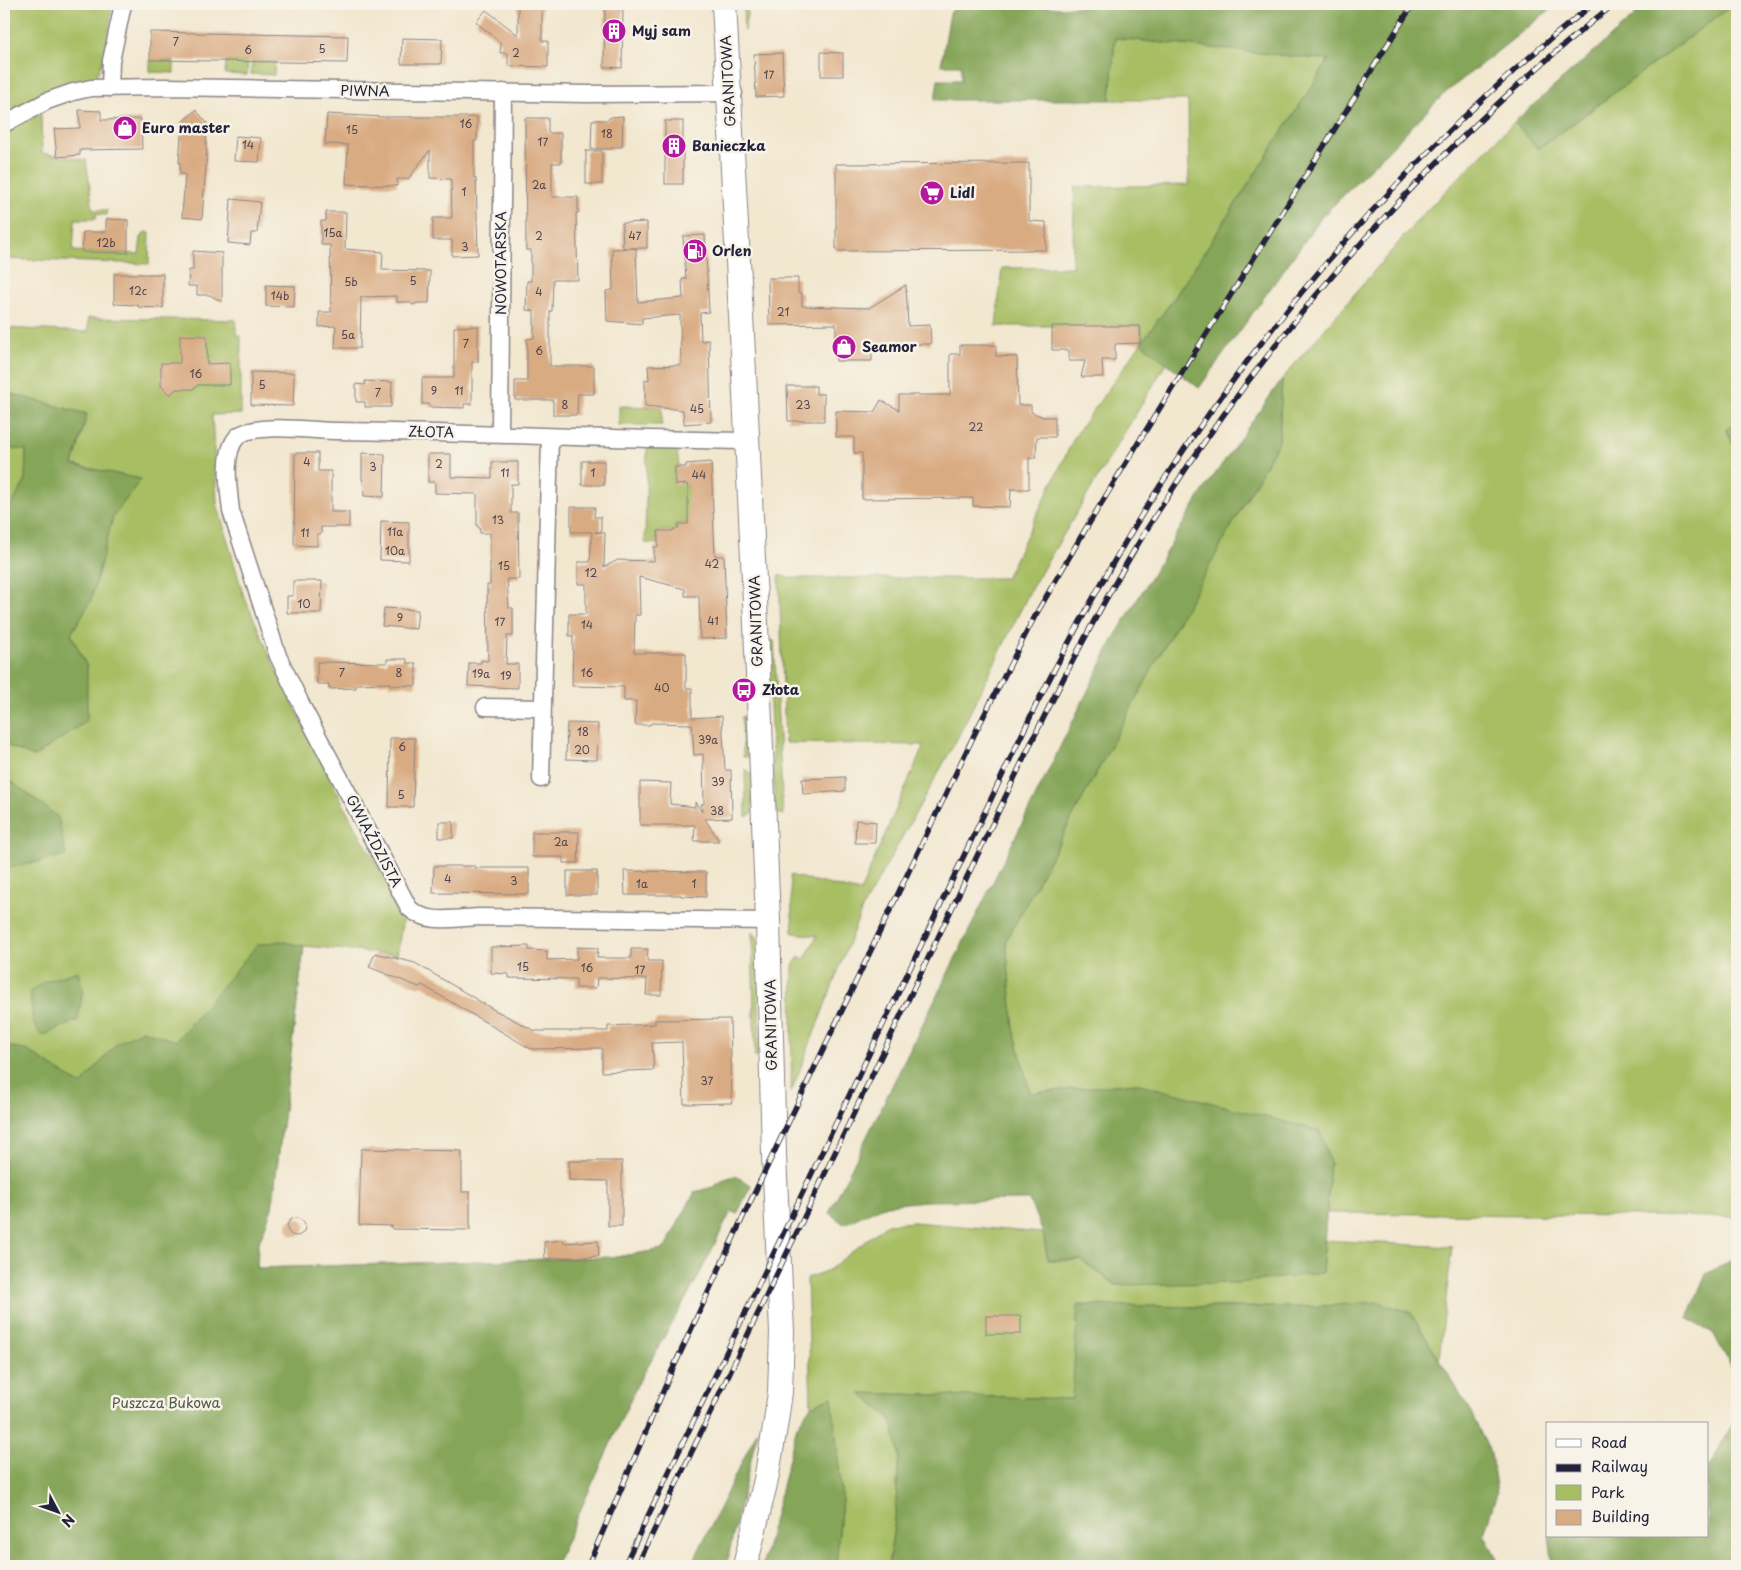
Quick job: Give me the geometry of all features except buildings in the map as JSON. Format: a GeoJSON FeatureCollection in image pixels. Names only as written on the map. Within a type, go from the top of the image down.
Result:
{"type":"FeatureCollection","features":[{"type":"Feature","properties":{"kind":"street"},"geometry":{"type":"LineString","coordinates":[[110,88],[111,61],[123,4]]}},
{"type":"Feature","properties":{"kind":"street","name":"GRANITOWA"},"geometry":{"type":"LineString","coordinates":[[724,4],[731,94],[768,921],[774,1154],[782,1332],[780,1392],[772,1450],[745,1566]]}},
{"type":"Feature","properties":{"kind":"street","name":"PIWNA"},"geometry":{"type":"LineString","coordinates":[[4,124],[22,113],[56,98],[91,88],[171,87],[387,92],[731,94]]}},
{"type":"Feature","properties":{"kind":"street","name":"NOWOTARSKA"},"geometry":{"type":"LineString","coordinates":[[500,434],[503,92]]}},
{"type":"Feature","properties":{"kind":"street","name":"ZŁOTA"},"geometry":{"type":"LineString","coordinates":[[238,436],[249,431],[268,428],[312,431],[747,441]]}},
{"type":"Feature","properties":{"kind":"street","name":"GWIAŹDZISTA"},"geometry":{"type":"LineString","coordinates":[[238,436],[233,443],[229,456],[228,479],[231,511],[278,656],[304,710],[410,908],[417,915],[430,920],[478,917],[768,921]]}},
{"type":"Feature","properties":{"kind":"street"},"geometry":{"type":"LineString","coordinates":[[541,779],[550,437]]}},
{"type":"Feature","properties":{"kind":"street"},"geometry":{"type":"LineString","coordinates":[[485,707],[542,708]]}},
{"type":"Feature","properties":{"kind":"green space"},"geometry":{"type":"Polygon","coordinates":[[[4,4],[112,4],[105,53],[99,72],[94,79],[4,116],[4,4]]]}},
{"type":"Feature","properties":{"kind":"green space"},"geometry":{"type":"Polygon","coordinates":[[[743,4],[749,4],[744,31],[743,4]]]}},
{"type":"Feature","properties":{"kind":"green space"},"geometry":{"type":"Polygon","coordinates":[[[958,4],[1017,4],[1061,8],[1099,4],[1557,4],[1444,94],[1321,218],[1199,388],[1141,343],[1175,297],[1329,60],[1115,38],[1110,100],[935,100],[938,80],[961,80],[961,65],[941,65],[950,13],[958,4]]]}},
{"type":"Feature","properties":{"kind":"green space"},"geometry":{"type":"Polygon","coordinates":[[[1648,4],[1734,4],[1538,149],[1514,122],[1648,4]]]}},
{"type":"Feature","properties":{"kind":"green space"},"geometry":{"type":"Polygon","coordinates":[[[1734,4],[1737,4],[1737,1217],[1327,1213],[1330,1163],[1136,1083],[1030,1093],[1014,1030],[1006,941],[1159,656],[1279,441],[1282,379],[1422,215],[1514,122],[1539,149],[1734,4]]]}},
{"type":"Feature","properties":{"kind":"green space"},"geometry":{"type":"Polygon","coordinates":[[[1115,38],[1329,60],[1175,297],[1141,343],[1141,326],[996,326],[1002,268],[1072,267],[1075,187],[1189,185],[1188,100],[1110,100],[1115,38]]]}},
{"type":"Feature","properties":{"kind":"green space"},"geometry":{"type":"Polygon","coordinates":[[[150,60],[174,60],[174,73],[150,72],[150,60]]]}},
{"type":"Feature","properties":{"kind":"green space"},"geometry":{"type":"Polygon","coordinates":[[[226,61],[248,61],[247,75],[225,74],[226,61]]]}},
{"type":"Feature","properties":{"kind":"green space"},"geometry":{"type":"Polygon","coordinates":[[[252,61],[275,62],[274,75],[251,74],[252,61]]]}},
{"type":"Feature","properties":{"kind":"green space"},"geometry":{"type":"Polygon","coordinates":[[[41,113],[42,153],[86,160],[93,210],[107,210],[106,215],[96,214],[96,219],[75,219],[73,251],[139,254],[141,238],[145,232],[150,233],[149,264],[4,259],[4,133],[41,113]]]}},
{"type":"Feature","properties":{"kind":"green space","name":"Puszcza Bukowa"},"geometry":{"type":"Polygon","coordinates":[[[88,318],[236,320],[236,335],[241,336],[241,414],[212,415],[217,503],[243,594],[279,676],[351,819],[404,912],[397,955],[304,946],[272,1208],[258,1245],[257,1268],[616,1257],[664,1249],[695,1192],[713,1187],[725,1179],[735,1176],[751,1185],[737,1214],[731,1211],[697,1279],[637,1384],[555,1566],[4,1566],[4,744],[34,757],[87,667],[71,634],[91,600],[113,517],[140,479],[73,465],[87,414],[4,392],[4,328],[88,332],[88,318]]]}},
{"type":"Feature","properties":{"kind":"green space"},"geometry":{"type":"Polygon","coordinates":[[[1141,343],[1167,362],[1031,589],[956,741],[862,909],[791,1093],[793,965],[800,956],[804,960],[817,936],[793,933],[790,875],[860,892],[924,745],[785,743],[779,575],[788,578],[1006,578],[1075,436],[1141,343]]]}},
{"type":"Feature","properties":{"kind":"green space"},"geometry":{"type":"Polygon","coordinates":[[[1282,379],[1279,441],[1159,656],[1006,941],[1014,1030],[1030,1093],[1136,1083],[1320,1131],[1330,1163],[1322,1273],[1238,1283],[1116,1285],[1081,1260],[1048,1260],[1043,1233],[1029,1200],[927,1201],[886,1205],[844,1224],[829,1213],[1114,638],[1201,494],[1282,379]]]}},
{"type":"Feature","properties":{"kind":"green space"},"geometry":{"type":"Polygon","coordinates":[[[4,392],[87,414],[73,465],[141,479],[113,517],[91,600],[71,634],[87,667],[87,721],[34,757],[4,744],[4,518],[25,482],[26,450],[4,448],[4,392]]]}},
{"type":"Feature","properties":{"kind":"green space"},"geometry":{"type":"Polygon","coordinates":[[[619,406],[662,407],[662,425],[619,425],[619,406]]]}},
{"type":"Feature","properties":{"kind":"green space"},"geometry":{"type":"Polygon","coordinates":[[[1737,423],[1737,454],[1726,429],[1737,423]]]}},
{"type":"Feature","properties":{"kind":"green space"},"geometry":{"type":"Polygon","coordinates":[[[4,448],[26,449],[25,482],[4,518],[4,448]]]}},
{"type":"Feature","properties":{"kind":"green space"},"geometry":{"type":"Polygon","coordinates":[[[647,448],[677,449],[679,467],[675,467],[675,483],[687,483],[687,488],[690,488],[688,524],[678,524],[678,529],[673,531],[658,531],[658,544],[645,543],[647,448]]]}},
{"type":"Feature","properties":{"kind":"green space"},"geometry":{"type":"Polygon","coordinates":[[[767,640],[774,641],[783,815],[777,813],[775,809],[767,640]]]}},
{"type":"Feature","properties":{"kind":"green space"},"geometry":{"type":"Polygon","coordinates":[[[742,716],[749,722],[750,757],[743,757],[742,716]]]}},
{"type":"Feature","properties":{"kind":"green space"},"geometry":{"type":"Polygon","coordinates":[[[745,769],[751,773],[753,813],[746,817],[745,769]]]}},
{"type":"Feature","properties":{"kind":"green space"},"geometry":{"type":"Polygon","coordinates":[[[4,776],[58,817],[66,856],[4,869],[4,776]]]}},
{"type":"Feature","properties":{"kind":"green space"},"geometry":{"type":"Polygon","coordinates":[[[752,932],[758,937],[760,1053],[755,1057],[752,932]]]}},
{"type":"Feature","properties":{"kind":"green space","name":"Puszcza Bukowa"},"geometry":{"type":"Polygon","coordinates":[[[280,941],[304,946],[272,1208],[258,1245],[257,1268],[616,1257],[664,1249],[695,1192],[713,1187],[725,1179],[735,1176],[751,1185],[737,1214],[731,1211],[697,1279],[637,1385],[555,1566],[4,1566],[4,1045],[28,1051],[81,1085],[117,1043],[142,1030],[176,1041],[257,945],[280,941]]]}},
{"type":"Feature","properties":{"kind":"green space"},"geometry":{"type":"Polygon","coordinates":[[[78,971],[83,989],[78,1020],[42,1036],[33,1023],[30,992],[43,982],[78,971]]]}},
{"type":"Feature","properties":{"kind":"green space"},"geometry":{"type":"Polygon","coordinates":[[[914,1222],[1043,1233],[1048,1260],[1081,1260],[1116,1285],[1322,1273],[1325,1240],[1452,1247],[1439,1359],[1410,1312],[1376,1302],[1309,1307],[1078,1305],[1072,1399],[861,1393],[891,1419],[899,1453],[895,1520],[888,1566],[836,1566],[842,1498],[832,1397],[811,1406],[807,1278],[829,1270],[887,1224],[914,1222]]]}},
{"type":"Feature","properties":{"kind":"green space"},"geometry":{"type":"Polygon","coordinates":[[[1737,1257],[1737,1377],[1714,1335],[1688,1318],[1706,1274],[1737,1257]]]}},
{"type":"Feature","properties":{"kind":"green space"},"geometry":{"type":"Polygon","coordinates":[[[1376,1302],[1410,1312],[1467,1405],[1491,1454],[1497,1493],[1484,1534],[1501,1566],[888,1566],[895,1520],[899,1453],[891,1419],[860,1393],[1072,1399],[1078,1305],[1309,1307],[1376,1302]]]}},
{"type":"Feature","properties":{"kind":"green space"},"geometry":{"type":"Polygon","coordinates":[[[832,1397],[842,1498],[836,1566],[762,1566],[797,1426],[811,1406],[832,1397]]]}},
{"type":"Feature","properties":{"kind":"green space"},"geometry":{"type":"Polygon","coordinates":[[[1737,1413],[1737,1566],[1553,1566],[1549,1538],[1708,1538],[1708,1470],[1737,1413]]]}},
{"type":"Feature","properties":{"kind":"green space"},"geometry":{"type":"Polygon","coordinates":[[[758,1429],[726,1566],[691,1566],[758,1429]]]}},
{"type":"Feature","properties":{"kind":"railway"},"geometry":{"type":"LineString","coordinates":[[588,1566],[671,1373],[743,1217],[976,731],[1035,616],[1143,435],[1413,4]]}},
{"type":"Feature","properties":{"kind":"railway"},"geometry":{"type":"LineString","coordinates":[[624,1566],[1036,705],[1093,598],[1154,495],[1200,426],[1249,360],[1300,294],[1354,232],[1410,171],[1469,112],[1593,4]]}},
{"type":"Feature","properties":{"kind":"railway"},"geometry":{"type":"LineString","coordinates":[[637,1566],[1034,737],[1088,632],[1147,529],[1195,455],[1246,384],[1301,314],[1358,247],[1418,182],[1481,120],[1546,60],[1614,4]]}},
{"type":"Feature","properties":{"kind":"place","name":"Myj sam"},"geometry":{"type":"Point","coordinates":[614,31]}},
{"type":"Feature","properties":{"kind":"place","name":"Euro master"},"geometry":{"type":"Point","coordinates":[125,128]}},
{"type":"Feature","properties":{"kind":"place","name":"Banieczka"},"geometry":{"type":"Point","coordinates":[674,146]}},
{"type":"Feature","properties":{"kind":"place","name":"Lidl"},"geometry":{"type":"Point","coordinates":[932,193]}},
{"type":"Feature","properties":{"kind":"place","name":"Orlen"},"geometry":{"type":"Point","coordinates":[695,251]}},
{"type":"Feature","properties":{"kind":"place","name":"Seamor"},"geometry":{"type":"Point","coordinates":[844,347]}},
{"type":"Feature","properties":{"kind":"place","name":"Złota"},"geometry":{"type":"Point","coordinates":[744,690]}}]}
